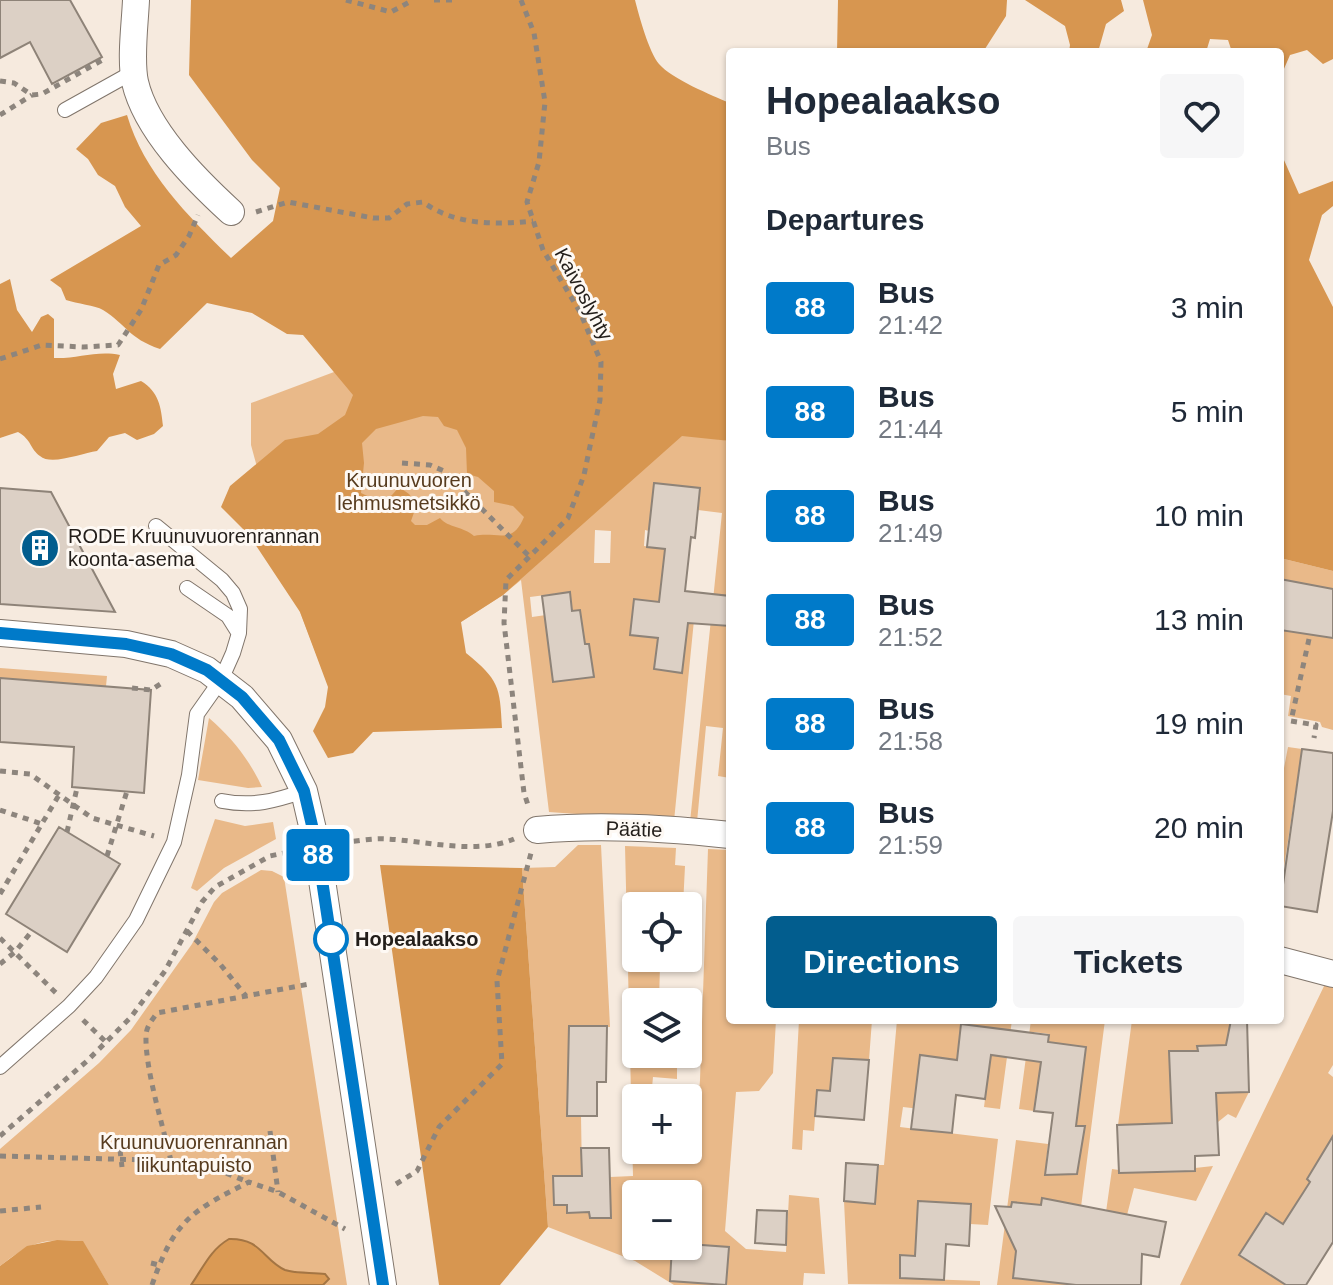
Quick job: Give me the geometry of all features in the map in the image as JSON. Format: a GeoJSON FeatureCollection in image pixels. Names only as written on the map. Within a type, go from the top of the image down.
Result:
{"type":"FeatureCollection","features":[{"type":"Feature","properties":{"kind":"street"},"geometry":{"type":"LineString","coordinates":[[136,0],[134,79],[144,107],[160,134],[222,204]]}},
{"type":"Feature","properties":{"kind":"street"},"geometry":{"type":"LineString","coordinates":[[0,633],[126,644],[171,654],[207,670],[221,680],[242,697],[279,740],[304,791],[317,847],[383,1285]]}},
{"type":"Feature","properties":{"kind":"street","name":"Päätie"},"geometry":{"type":"LineString","coordinates":[[537,830],[640,828],[726,835]]}},
{"type":"Feature","properties":{"kind":"street"},"geometry":{"type":"LineString","coordinates":[[1284,961],[1333,974]]}},
{"type":"Feature","properties":{"kind":"lane"},"geometry":{"type":"LineString","coordinates":[[65,110],[135,71]]}},
{"type":"Feature","properties":{"kind":"lane"},"geometry":{"type":"LineString","coordinates":[[0,1067],[69,1006],[96,977],[136,920],[174,842],[189,775],[197,714],[221,680],[239,633],[240,609],[233,593],[222,580],[156,526]]}},
{"type":"Feature","properties":{"kind":"lane"},"geometry":{"type":"LineString","coordinates":[[187,588],[228,616],[239,633]]}},
{"type":"Feature","properties":{"kind":"lane"},"geometry":{"type":"LineString","coordinates":[[222,801],[261,804],[304,791]]}},
{"type":"Feature","properties":{"kind":"path"},"geometry":{"type":"LineString","coordinates":[[346,0],[391,12],[413,0]]}},
{"type":"Feature","properties":{"kind":"path"},"geometry":{"type":"LineString","coordinates":[[434,0],[456,0]]}},
{"type":"Feature","properties":{"kind":"path","name":"Kaivoslyhty"},"geometry":{"type":"LineString","coordinates":[[521,0],[534,33],[545,102],[539,162],[527,202],[543,250],[580,312],[601,362],[600,400],[584,475],[568,518],[506,580],[504,623],[524,793],[537,830]]}},
{"type":"Feature","properties":{"kind":"path"},"geometry":{"type":"LineString","coordinates":[[0,115],[135,42]]}},
{"type":"Feature","properties":{"kind":"path"},"geometry":{"type":"LineString","coordinates":[[0,81],[14,83],[32,95]]}},
{"type":"Feature","properties":{"kind":"path"},"geometry":{"type":"LineString","coordinates":[[0,359],[42,345],[118,345],[141,310],[159,265],[176,255],[189,236],[200,210],[222,204],[255,212],[288,202],[373,218],[389,218],[407,204],[423,202],[438,214],[492,225],[533,221]]}},
{"type":"Feature","properties":{"kind":"path"},"geometry":{"type":"LineString","coordinates":[[402,463],[430,465],[444,471],[529,556]]}},
{"type":"Feature","properties":{"kind":"path"},"geometry":{"type":"LineString","coordinates":[[1309,639],[1291,721],[1316,725],[1314,738]]}},
{"type":"Feature","properties":{"kind":"path"},"geometry":{"type":"LineString","coordinates":[[132,688],[151,690],[167,680]]}},
{"type":"Feature","properties":{"kind":"path"},"geometry":{"type":"LineString","coordinates":[[0,771],[30,774],[92,818],[174,842]]}},
{"type":"Feature","properties":{"kind":"path"},"geometry":{"type":"LineString","coordinates":[[67,832],[77,788]]}},
{"type":"Feature","properties":{"kind":"path"},"geometry":{"type":"LineString","coordinates":[[107,856],[127,791]]}},
{"type":"Feature","properties":{"kind":"path"},"geometry":{"type":"LineString","coordinates":[[0,894],[59,794]]}},
{"type":"Feature","properties":{"kind":"path"},"geometry":{"type":"LineString","coordinates":[[0,810],[42,824]]}},
{"type":"Feature","properties":{"kind":"path"},"geometry":{"type":"LineString","coordinates":[[347,842],[384,839],[501,845],[537,830]]}},
{"type":"Feature","properties":{"kind":"path"},"geometry":{"type":"LineString","coordinates":[[396,1184],[417,1171],[439,1127],[502,1064],[497,981],[537,830]]}},
{"type":"Feature","properties":{"kind":"path"},"geometry":{"type":"LineString","coordinates":[[0,1136],[106,1042],[151,992],[202,902],[215,887],[270,856],[286,852]]}},
{"type":"Feature","properties":{"kind":"path"},"geometry":{"type":"LineString","coordinates":[[0,964],[15,952],[32,931]]}},
{"type":"Feature","properties":{"kind":"path"},"geometry":{"type":"LineString","coordinates":[[187,931],[246,996]]}},
{"type":"Feature","properties":{"kind":"path"},"geometry":{"type":"LineString","coordinates":[[0,938],[69,1006]]}},
{"type":"Feature","properties":{"kind":"path"},"geometry":{"type":"LineString","coordinates":[[171,1161],[151,1083],[146,1036],[147,1027],[157,1013],[309,984]]}},
{"type":"Feature","properties":{"kind":"path"},"geometry":{"type":"LineString","coordinates":[[80,1017],[106,1042]]}},
{"type":"Feature","properties":{"kind":"path"},"geometry":{"type":"LineString","coordinates":[[270,1131],[278,1192]]}},
{"type":"Feature","properties":{"kind":"path"},"geometry":{"type":"LineString","coordinates":[[120,1150],[122,1167]]}},
{"type":"Feature","properties":{"kind":"path"},"geometry":{"type":"LineString","coordinates":[[0,1156],[171,1161],[216,1169],[278,1192],[345,1229]]}},
{"type":"Feature","properties":{"kind":"path"},"geometry":{"type":"LineString","coordinates":[[152,1285],[174,1233],[207,1203],[249,1182]]}},
{"type":"Feature","properties":{"kind":"path"},"geometry":{"type":"LineString","coordinates":[[0,1211],[41,1207]]}},
{"type":"Feature","properties":{"kind":"path"},"geometry":{"type":"LineString","coordinates":[[151,1263],[159,1265]]}},
{"type":"Feature","properties":{"kind":"green space","name":"Kruunuvuoren lehmusmetsikkö"},"geometry":{"type":"Polygon","coordinates":[[[553,290],[711,438],[726,440],[726,610],[722,625],[726,626],[726,777],[718,776],[723,728],[706,726],[697,822],[690,822],[722,513],[698,510],[700,488],[654,483],[649,531],[645,530],[644,546],[677,550],[676,564],[688,565],[685,591],[661,588],[659,602],[634,599],[630,634],[658,638],[654,669],[682,673],[689,609],[695,610],[674,821],[549,812],[521,580],[503,595],[335,703],[287,578],[251,445],[251,403],[553,290]],[[595,530],[594,563],[610,563],[611,531],[595,530]],[[569,592],[530,597],[532,617],[546,615],[553,682],[594,677],[580,610],[572,611],[569,592]]]}},
{"type":"Feature","properties":{"kind":"green space"},"geometry":{"type":"Polygon","coordinates":[[[1284,559],[1333,571],[1333,730],[1322,727],[1320,722],[1288,716],[1291,696],[1284,695],[1284,559]]]}},
{"type":"Feature","properties":{"kind":"green space"},"geometry":{"type":"Polygon","coordinates":[[[0,668],[107,676],[106,686],[0,678],[0,668]]]}},
{"type":"Feature","properties":{"kind":"green space"},"geometry":{"type":"Polygon","coordinates":[[[209,718],[239,750],[262,787],[248,788],[198,780],[209,718]]]}},
{"type":"Feature","properties":{"kind":"green space"},"geometry":{"type":"Polygon","coordinates":[[[1288,747],[1302,749],[1284,867],[1284,768],[1288,747]]]}},
{"type":"Feature","properties":{"kind":"green space"},"geometry":{"type":"Polygon","coordinates":[[[215,819],[245,826],[273,822],[276,839],[224,868],[197,891],[191,888],[215,819]]]}},
{"type":"Feature","properties":{"kind":"green space"},"geometry":{"type":"Polygon","coordinates":[[[578,845],[601,845],[610,1027],[569,1026],[567,1115],[581,1116],[582,1176],[553,1177],[554,1205],[567,1205],[567,1213],[589,1212],[590,1218],[611,1218],[610,1177],[633,1176],[633,1164],[702,1164],[700,1084],[708,849],[726,850],[726,1024],[776,1024],[773,1073],[759,1091],[736,1092],[725,1231],[746,1249],[786,1252],[789,1195],[819,1198],[825,1274],[804,1273],[803,1285],[674,1285],[632,1260],[702,1260],[702,1180],[622,1180],[622,1256],[548,1227],[522,868],[555,867],[578,845]]]}},
{"type":"Feature","properties":{"kind":"green space"},"geometry":{"type":"Polygon","coordinates":[[[625,846],[676,848],[675,865],[685,866],[684,892],[626,892],[625,846]]]}},
{"type":"Feature","properties":{"kind":"green space","name":"Kruunuvuorenrannan liikuntapuisto"},"geometry":{"type":"Polygon","coordinates":[[[261,870],[284,877],[347,1285],[109,1285],[82,1241],[38,1243],[0,1266],[0,1149],[99,1063],[131,1030],[192,944],[214,902],[222,893],[261,870]]]}},
{"type":"Feature","properties":{"kind":"green space"},"geometry":{"type":"Polygon","coordinates":[[[628,972],[660,972],[659,988],[628,988],[628,972]]]}},
{"type":"Feature","properties":{"kind":"green space"},"geometry":{"type":"Polygon","coordinates":[[[1326,982],[1333,986],[1333,1065],[1328,1073],[1333,1077],[1333,1136],[1307,1179],[1333,1196],[1333,1242],[1289,1215],[1283,1224],[1266,1213],[1239,1255],[1286,1285],[1180,1285],[1326,982]]]}},
{"type":"Feature","properties":{"kind":"green space"},"geometry":{"type":"Polygon","coordinates":[[[799,1024],[872,1024],[869,1060],[833,1058],[830,1091],[817,1090],[814,1131],[803,1130],[802,1150],[792,1149],[799,1024]]]}},
{"type":"Feature","properties":{"kind":"green space"},"geometry":{"type":"Polygon","coordinates":[[[897,1024],[962,1024],[957,1060],[920,1055],[916,1090],[957,1095],[954,1113],[903,1107],[900,1127],[998,1139],[988,1225],[970,1224],[971,1204],[919,1201],[916,1242],[945,1257],[900,1256],[900,1278],[980,1281],[980,1285],[848,1284],[844,1201],[875,1203],[878,1165],[884,1165],[897,1024]]]}},
{"type":"Feature","properties":{"kind":"green space"},"geometry":{"type":"Polygon","coordinates":[[[962,1024],[1011,1024],[1000,1109],[984,1107],[994,1028],[962,1024]]]}},
{"type":"Feature","properties":{"kind":"green space"},"geometry":{"type":"Polygon","coordinates":[[[1030,1024],[1104,1024],[1071,1285],[997,1285],[1016,1140],[1048,1144],[1046,1163],[1078,1167],[1083,1132],[1075,1130],[1086,1047],[1048,1042],[1049,1034],[1034,1032],[1030,1060],[1041,1062],[1034,1111],[1019,1109],[1030,1024]],[[1012,1202],[1008,1234],[1016,1251],[1072,1209],[1012,1202]]]}},
{"type":"Feature","properties":{"kind":"green space"},"geometry":{"type":"Polygon","coordinates":[[[1131,1024],[1230,1024],[1226,1045],[1198,1046],[1197,1051],[1169,1052],[1171,1094],[1249,1092],[1236,1118],[1228,1114],[1218,1122],[1118,1125],[1131,1024]]]}},
{"type":"Feature","properties":{"kind":"green space"},"geometry":{"type":"Polygon","coordinates":[[[630,1068],[677,1068],[677,1079],[653,1077],[652,1084],[631,1084],[630,1068]]]}},
{"type":"Feature","properties":{"kind":"green space"},"geometry":{"type":"Polygon","coordinates":[[[1213,1166],[1196,1201],[1134,1188],[1127,1215],[1106,1212],[1112,1169],[1120,1173],[1195,1172],[1195,1168],[1213,1166]]]}},
{"type":"Feature","properties":{"kind":"shaded area"},"geometry":{"type":"Polygon","coordinates":[[[191,0],[635,0],[648,43],[659,64],[682,81],[726,101],[726,441],[682,436],[503,595],[461,622],[466,653],[496,685],[502,728],[373,732],[353,753],[328,758],[313,731],[325,707],[328,687],[300,612],[249,535],[221,507],[230,486],[285,440],[318,434],[345,415],[353,395],[303,335],[287,334],[252,313],[207,303],[160,349],[134,336],[103,310],[66,300],[61,288],[50,280],[141,226],[125,207],[115,186],[98,175],[88,159],[76,149],[101,123],[127,115],[156,175],[184,210],[231,258],[273,221],[280,188],[252,160],[189,75],[191,0]],[[423,416],[376,429],[362,443],[361,493],[380,502],[399,487],[417,504],[411,521],[415,525],[427,525],[440,518],[474,536],[504,536],[514,532],[524,517],[513,506],[494,502],[494,491],[478,477],[467,474],[466,448],[457,430],[444,426],[438,417],[423,416]]]}},
{"type":"Feature","properties":{"kind":"shaded area"},"geometry":{"type":"Polygon","coordinates":[[[838,0],[1007,0],[1006,16],[986,48],[837,48],[838,0]]]}},
{"type":"Feature","properties":{"kind":"shaded area"},"geometry":{"type":"Polygon","coordinates":[[[1025,0],[1121,0],[1124,11],[1106,24],[1099,48],[1070,48],[1065,26],[1025,0]]]}},
{"type":"Feature","properties":{"kind":"shaded area"},"geometry":{"type":"Polygon","coordinates":[[[1143,0],[1333,0],[1333,59],[1323,64],[1307,50],[1290,55],[1284,69],[1284,48],[1231,48],[1228,40],[1210,39],[1207,48],[1147,48],[1152,35],[1143,0]]]}},
{"type":"Feature","properties":{"kind":"shaded area"},"geometry":{"type":"Polygon","coordinates":[[[1284,160],[1299,194],[1333,181],[1333,206],[1322,215],[1309,260],[1333,307],[1333,571],[1284,559],[1284,160]]]}},
{"type":"Feature","properties":{"kind":"shaded area"},"geometry":{"type":"Polygon","coordinates":[[[10,279],[17,310],[32,332],[41,317],[48,314],[54,319],[54,358],[120,355],[113,374],[116,389],[141,381],[147,385],[158,400],[163,426],[154,434],[137,440],[125,433],[109,437],[97,451],[51,460],[40,456],[18,432],[0,438],[0,284],[10,279]]]}},
{"type":"Feature","properties":{"kind":"shaded area"},"geometry":{"type":"Polygon","coordinates":[[[380,865],[522,868],[548,1227],[500,1285],[439,1285],[380,865]]]}},
{"type":"Feature","properties":{"kind":"shaded area"},"geometry":{"type":"Polygon","coordinates":[[[229,1239],[248,1242],[285,1270],[325,1274],[329,1279],[323,1285],[191,1285],[212,1254],[229,1239]]]}},
{"type":"Feature","properties":{"kind":"shaded area"},"geometry":{"type":"Polygon","coordinates":[[[57,1240],[83,1241],[109,1285],[0,1285],[0,1266],[27,1246],[57,1240]]]}},
{"type":"Feature","properties":{"kind":"building"},"geometry":{"type":"Polygon","coordinates":[[[0,0],[70,0],[102,57],[52,84],[30,42],[0,58],[0,0]]]}},
{"type":"Feature","properties":{"kind":"building"},"geometry":{"type":"Polygon","coordinates":[[[654,483],[700,488],[685,591],[726,596],[726,626],[688,623],[682,673],[654,669],[658,638],[630,635],[634,599],[659,602],[665,549],[647,547],[654,483]]]}},
{"type":"Feature","properties":{"kind":"building","name":"RODE Kruunuvuorenrannan koonta-asema"},"geometry":{"type":"Polygon","coordinates":[[[0,488],[51,492],[115,612],[0,604],[0,488]]]}},
{"type":"Feature","properties":{"kind":"building"},"geometry":{"type":"Polygon","coordinates":[[[1284,580],[1333,589],[1333,638],[1284,631],[1284,580]]]}},
{"type":"Feature","properties":{"kind":"building"},"geometry":{"type":"Polygon","coordinates":[[[570,592],[572,611],[580,610],[594,677],[553,682],[542,596],[570,592]]]}},
{"type":"Feature","properties":{"kind":"building"},"geometry":{"type":"Polygon","coordinates":[[[0,678],[151,690],[144,793],[72,787],[74,747],[0,742],[0,678]]]}},
{"type":"Feature","properties":{"kind":"building"},"geometry":{"type":"Polygon","coordinates":[[[1302,749],[1333,753],[1333,811],[1317,912],[1284,907],[1284,877],[1302,749]]]}},
{"type":"Feature","properties":{"kind":"building"},"geometry":{"type":"Polygon","coordinates":[[[59,827],[120,864],[67,952],[6,914],[59,827]]]}},
{"type":"Feature","properties":{"kind":"building"},"geometry":{"type":"Polygon","coordinates":[[[961,1024],[1049,1035],[1048,1042],[1086,1047],[1076,1126],[1085,1126],[1077,1174],[1045,1175],[1053,1113],[1034,1111],[1041,1062],[991,1055],[985,1099],[956,1095],[952,1133],[911,1129],[920,1055],[957,1060],[961,1024]]]}},
{"type":"Feature","properties":{"kind":"building"},"geometry":{"type":"Polygon","coordinates":[[[1230,1024],[1247,1024],[1249,1092],[1216,1093],[1219,1155],[1195,1156],[1195,1171],[1119,1173],[1117,1125],[1172,1123],[1169,1051],[1198,1051],[1197,1046],[1226,1045],[1230,1024]]]}},
{"type":"Feature","properties":{"kind":"building"},"geometry":{"type":"Polygon","coordinates":[[[569,1026],[607,1026],[606,1082],[597,1082],[597,1116],[567,1116],[569,1026]]]}},
{"type":"Feature","properties":{"kind":"building"},"geometry":{"type":"Polygon","coordinates":[[[833,1058],[869,1060],[864,1120],[815,1116],[817,1090],[830,1091],[833,1058]]]}},
{"type":"Feature","properties":{"kind":"building"},"geometry":{"type":"Polygon","coordinates":[[[1333,1136],[1333,1242],[1306,1285],[1286,1285],[1239,1255],[1266,1213],[1283,1224],[1310,1182],[1307,1179],[1333,1136]]]}},
{"type":"Feature","properties":{"kind":"building"},"geometry":{"type":"Polygon","coordinates":[[[581,1148],[609,1148],[611,1218],[590,1218],[589,1212],[567,1213],[567,1205],[554,1205],[553,1176],[582,1176],[581,1148]]]}},
{"type":"Feature","properties":{"kind":"building"},"geometry":{"type":"Polygon","coordinates":[[[846,1163],[878,1165],[875,1204],[844,1201],[846,1163]]]}},
{"type":"Feature","properties":{"kind":"building"},"geometry":{"type":"Polygon","coordinates":[[[1042,1198],[1166,1222],[1159,1257],[1142,1254],[1141,1285],[1076,1285],[1013,1278],[1016,1251],[995,1206],[1011,1207],[1012,1202],[1041,1205],[1042,1198]]]}},
{"type":"Feature","properties":{"kind":"building"},"geometry":{"type":"Polygon","coordinates":[[[918,1201],[971,1204],[969,1246],[946,1244],[944,1280],[900,1278],[900,1255],[915,1256],[918,1201]]]}},
{"type":"Feature","properties":{"kind":"building"},"geometry":{"type":"Polygon","coordinates":[[[757,1210],[787,1211],[786,1245],[755,1243],[757,1210]]]}},
{"type":"Feature","properties":{"kind":"building"},"geometry":{"type":"Polygon","coordinates":[[[702,1245],[729,1247],[726,1285],[670,1281],[671,1260],[702,1260],[702,1245]]]}},
{"type":"Feature","properties":{"kind":"bus line","name":"88"},"geometry":{"type":"LineString","coordinates":[[0,633],[126,644],[171,654],[207,670],[242,697],[279,740],[304,791],[317,847],[383,1285]]}},
{"type":"Feature","properties":{"kind":"place","name":"RODE Kruunuvuorenrannan koonta-asema"},"geometry":{"type":"Point","coordinates":[40,548]}},
{"type":"Feature","properties":{"kind":"place","name":"Hopealaakso"},"geometry":{"type":"Point","coordinates":[331,939]}}]}
